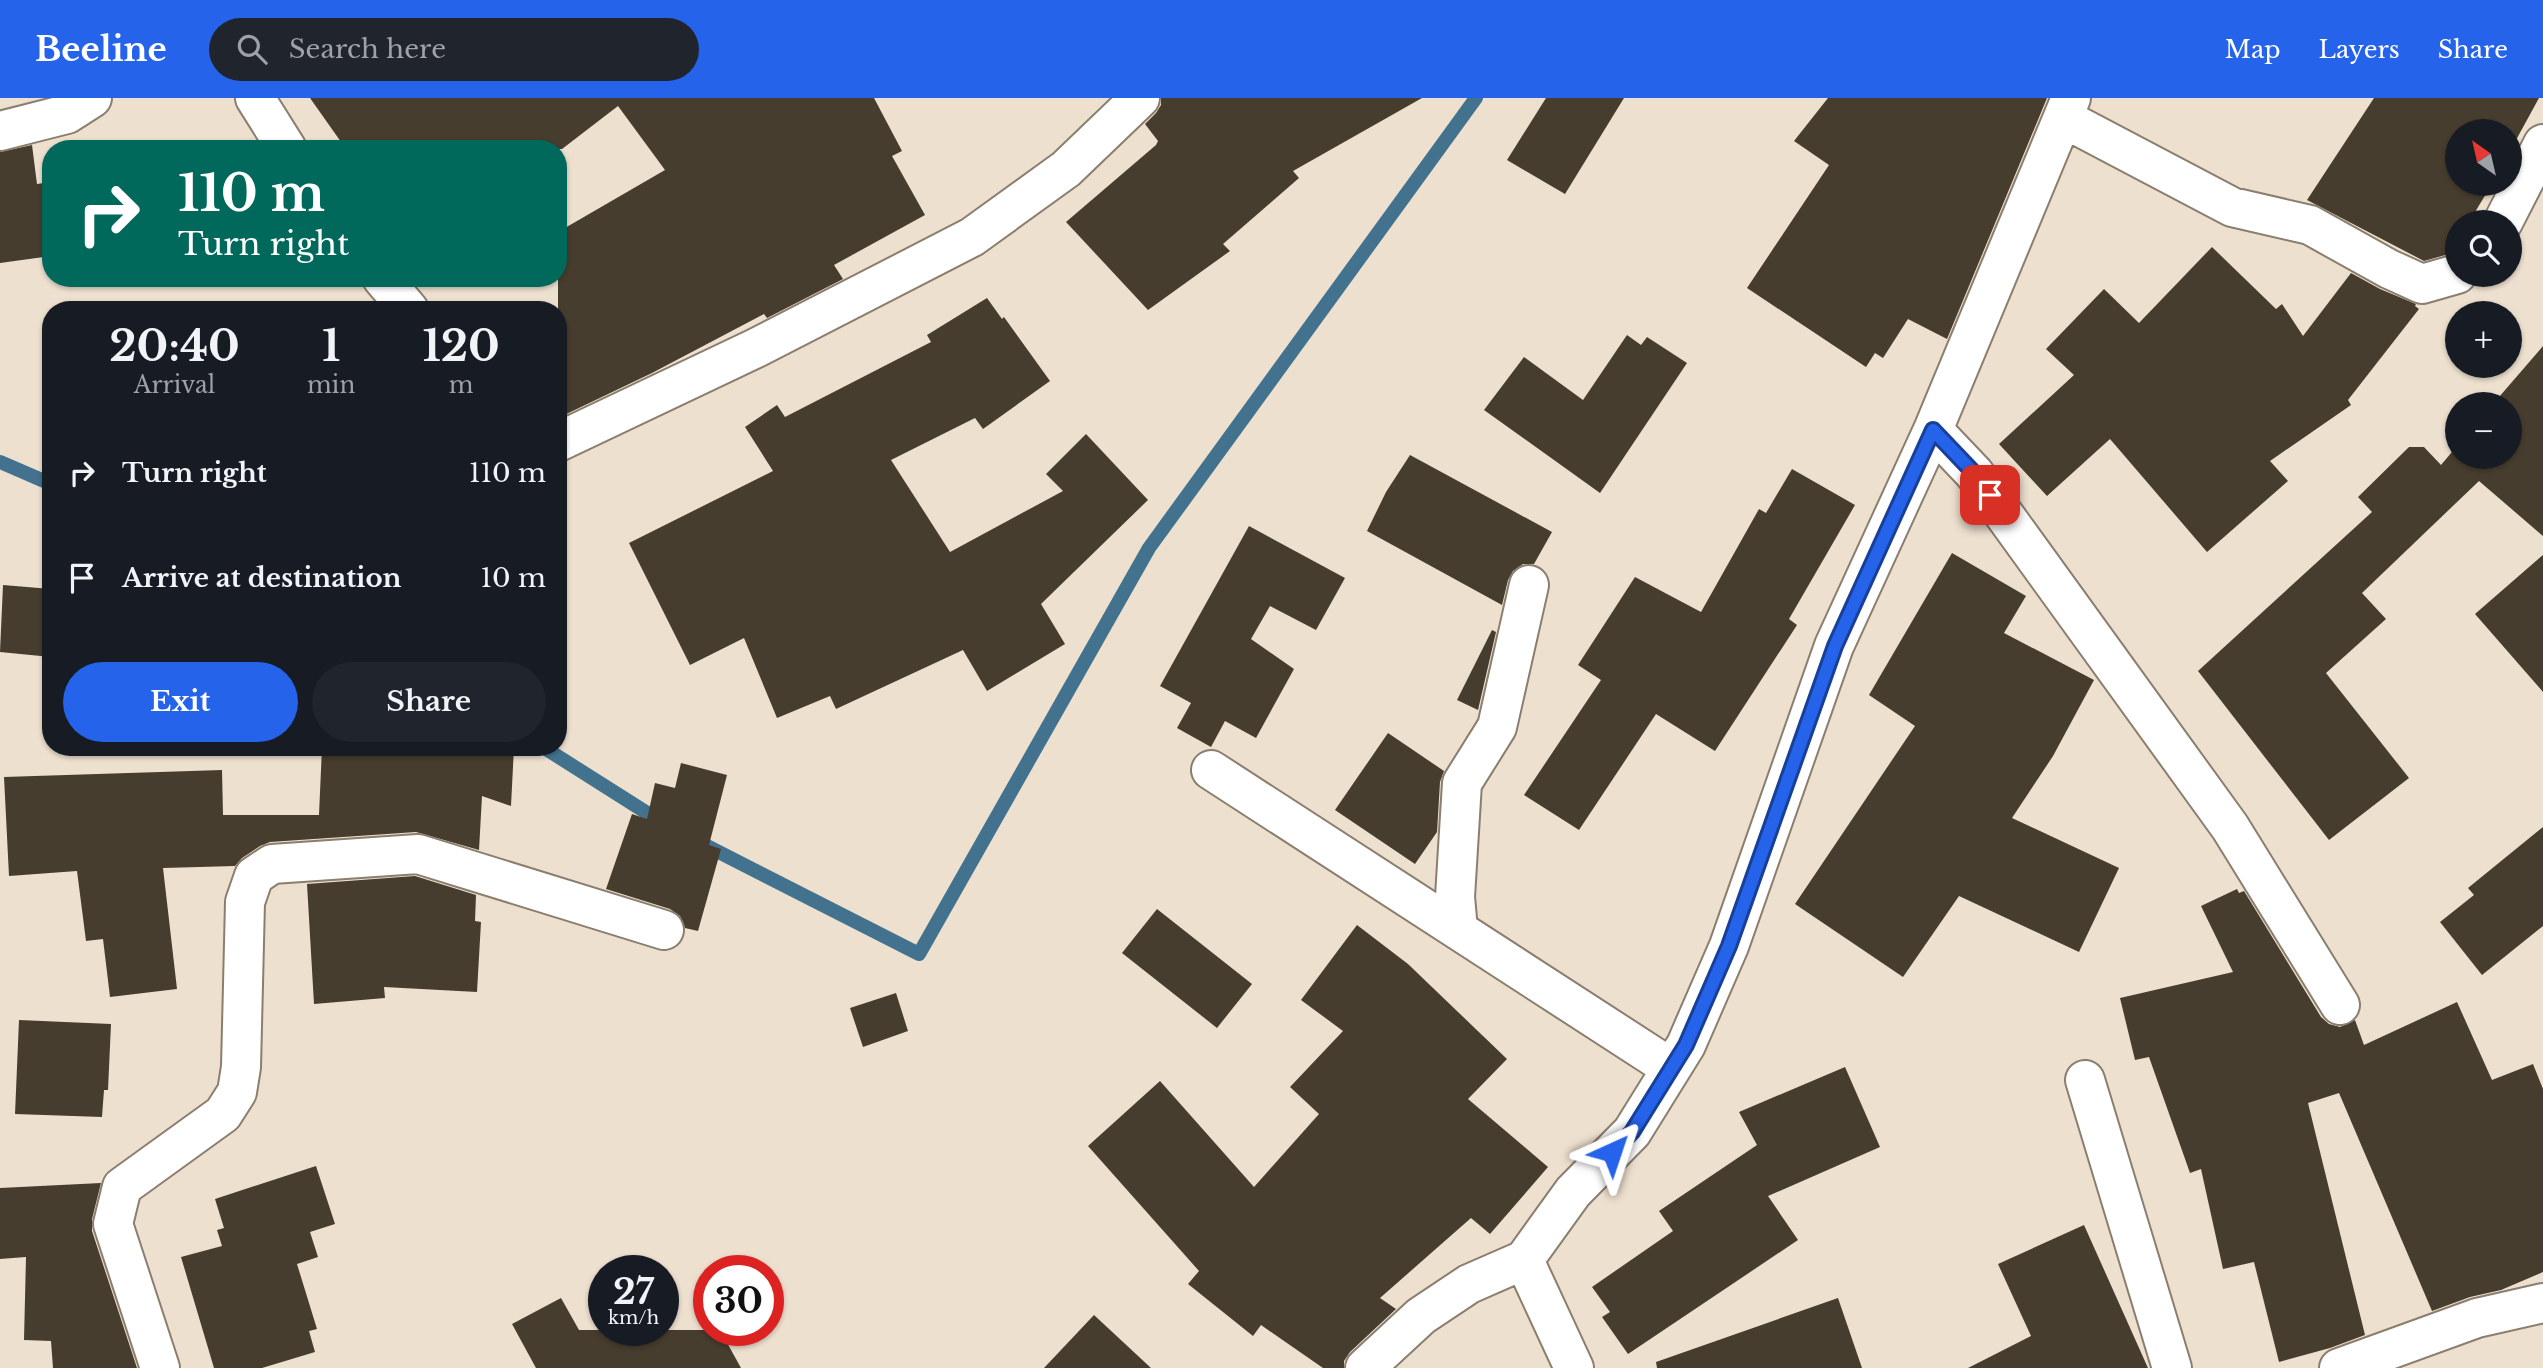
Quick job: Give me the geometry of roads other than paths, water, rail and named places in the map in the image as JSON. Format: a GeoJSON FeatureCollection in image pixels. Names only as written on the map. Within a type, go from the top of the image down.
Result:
{"type":"FeatureCollection","features":[{"type":"Feature","properties":{"kind":"street"},"geometry":{"type":"LineString","coordinates":[[0,131],[66,114],[92,98]]}},
{"type":"Feature","properties":{"kind":"street"},"geometry":{"type":"LineString","coordinates":[[255,98],[281,140]]}},
{"type":"Feature","properties":{"kind":"street"},"geometry":{"type":"LineString","coordinates":[[567,438],[756,348],[972,237],[1066,169],[1140,98]]}},
{"type":"Feature","properties":{"kind":"street"},"geometry":{"type":"LineString","coordinates":[[1365,1368],[1420,1316],[1469,1284],[1524,1260],[1573,1192],[1632,1132],[1686,1045],[1729,946],[1835,646],[1933,430],[2067,108],[2232,207],[2310,225],[2422,284],[2445,277]]}},
{"type":"Feature","properties":{"kind":"street"},"geometry":{"type":"LineString","coordinates":[[2509,210],[2543,144]]}},
{"type":"Feature","properties":{"kind":"street"},"geometry":{"type":"LineString","coordinates":[[390,287],[401,301]]}},
{"type":"Feature","properties":{"kind":"street"},"geometry":{"type":"LineString","coordinates":[[1933,430],[1974,473],[2222,816],[2340,1005]]}},
{"type":"Feature","properties":{"kind":"street"},"geometry":{"type":"LineString","coordinates":[[1458,930],[1455,897],[1462,783],[1497,727],[1529,585]]}},
{"type":"Feature","properties":{"kind":"street"},"geometry":{"type":"LineString","coordinates":[[1211,770],[1671,1068]]}},
{"type":"Feature","properties":{"kind":"street"},"geometry":{"type":"LineString","coordinates":[[160,1368],[113,1224],[122,1187],[223,1114],[237,1092],[241,1067],[245,902],[254,876],[272,864],[418,854],[664,930]]}},
{"type":"Feature","properties":{"kind":"street"},"geometry":{"type":"LineString","coordinates":[[2085,1080],[2172,1368]]}},
{"type":"Feature","properties":{"kind":"street"},"geometry":{"type":"LineString","coordinates":[[1524,1260],[1574,1368]]}},
{"type":"Feature","properties":{"kind":"street"},"geometry":{"type":"LineString","coordinates":[[2339,1368],[2477,1318],[2543,1303]]}},
{"type":"Feature","properties":{"kind":"waterway"},"geometry":{"type":"LineString","coordinates":[[703,844],[919,954],[1149,548],[1476,98]]}},
{"type":"Feature","properties":{"kind":"waterway"},"geometry":{"type":"LineString","coordinates":[[0,462],[42,480]]}},
{"type":"Feature","properties":{"kind":"waterway"},"geometry":{"type":"LineString","coordinates":[[557,756],[663,823]]}}]}
